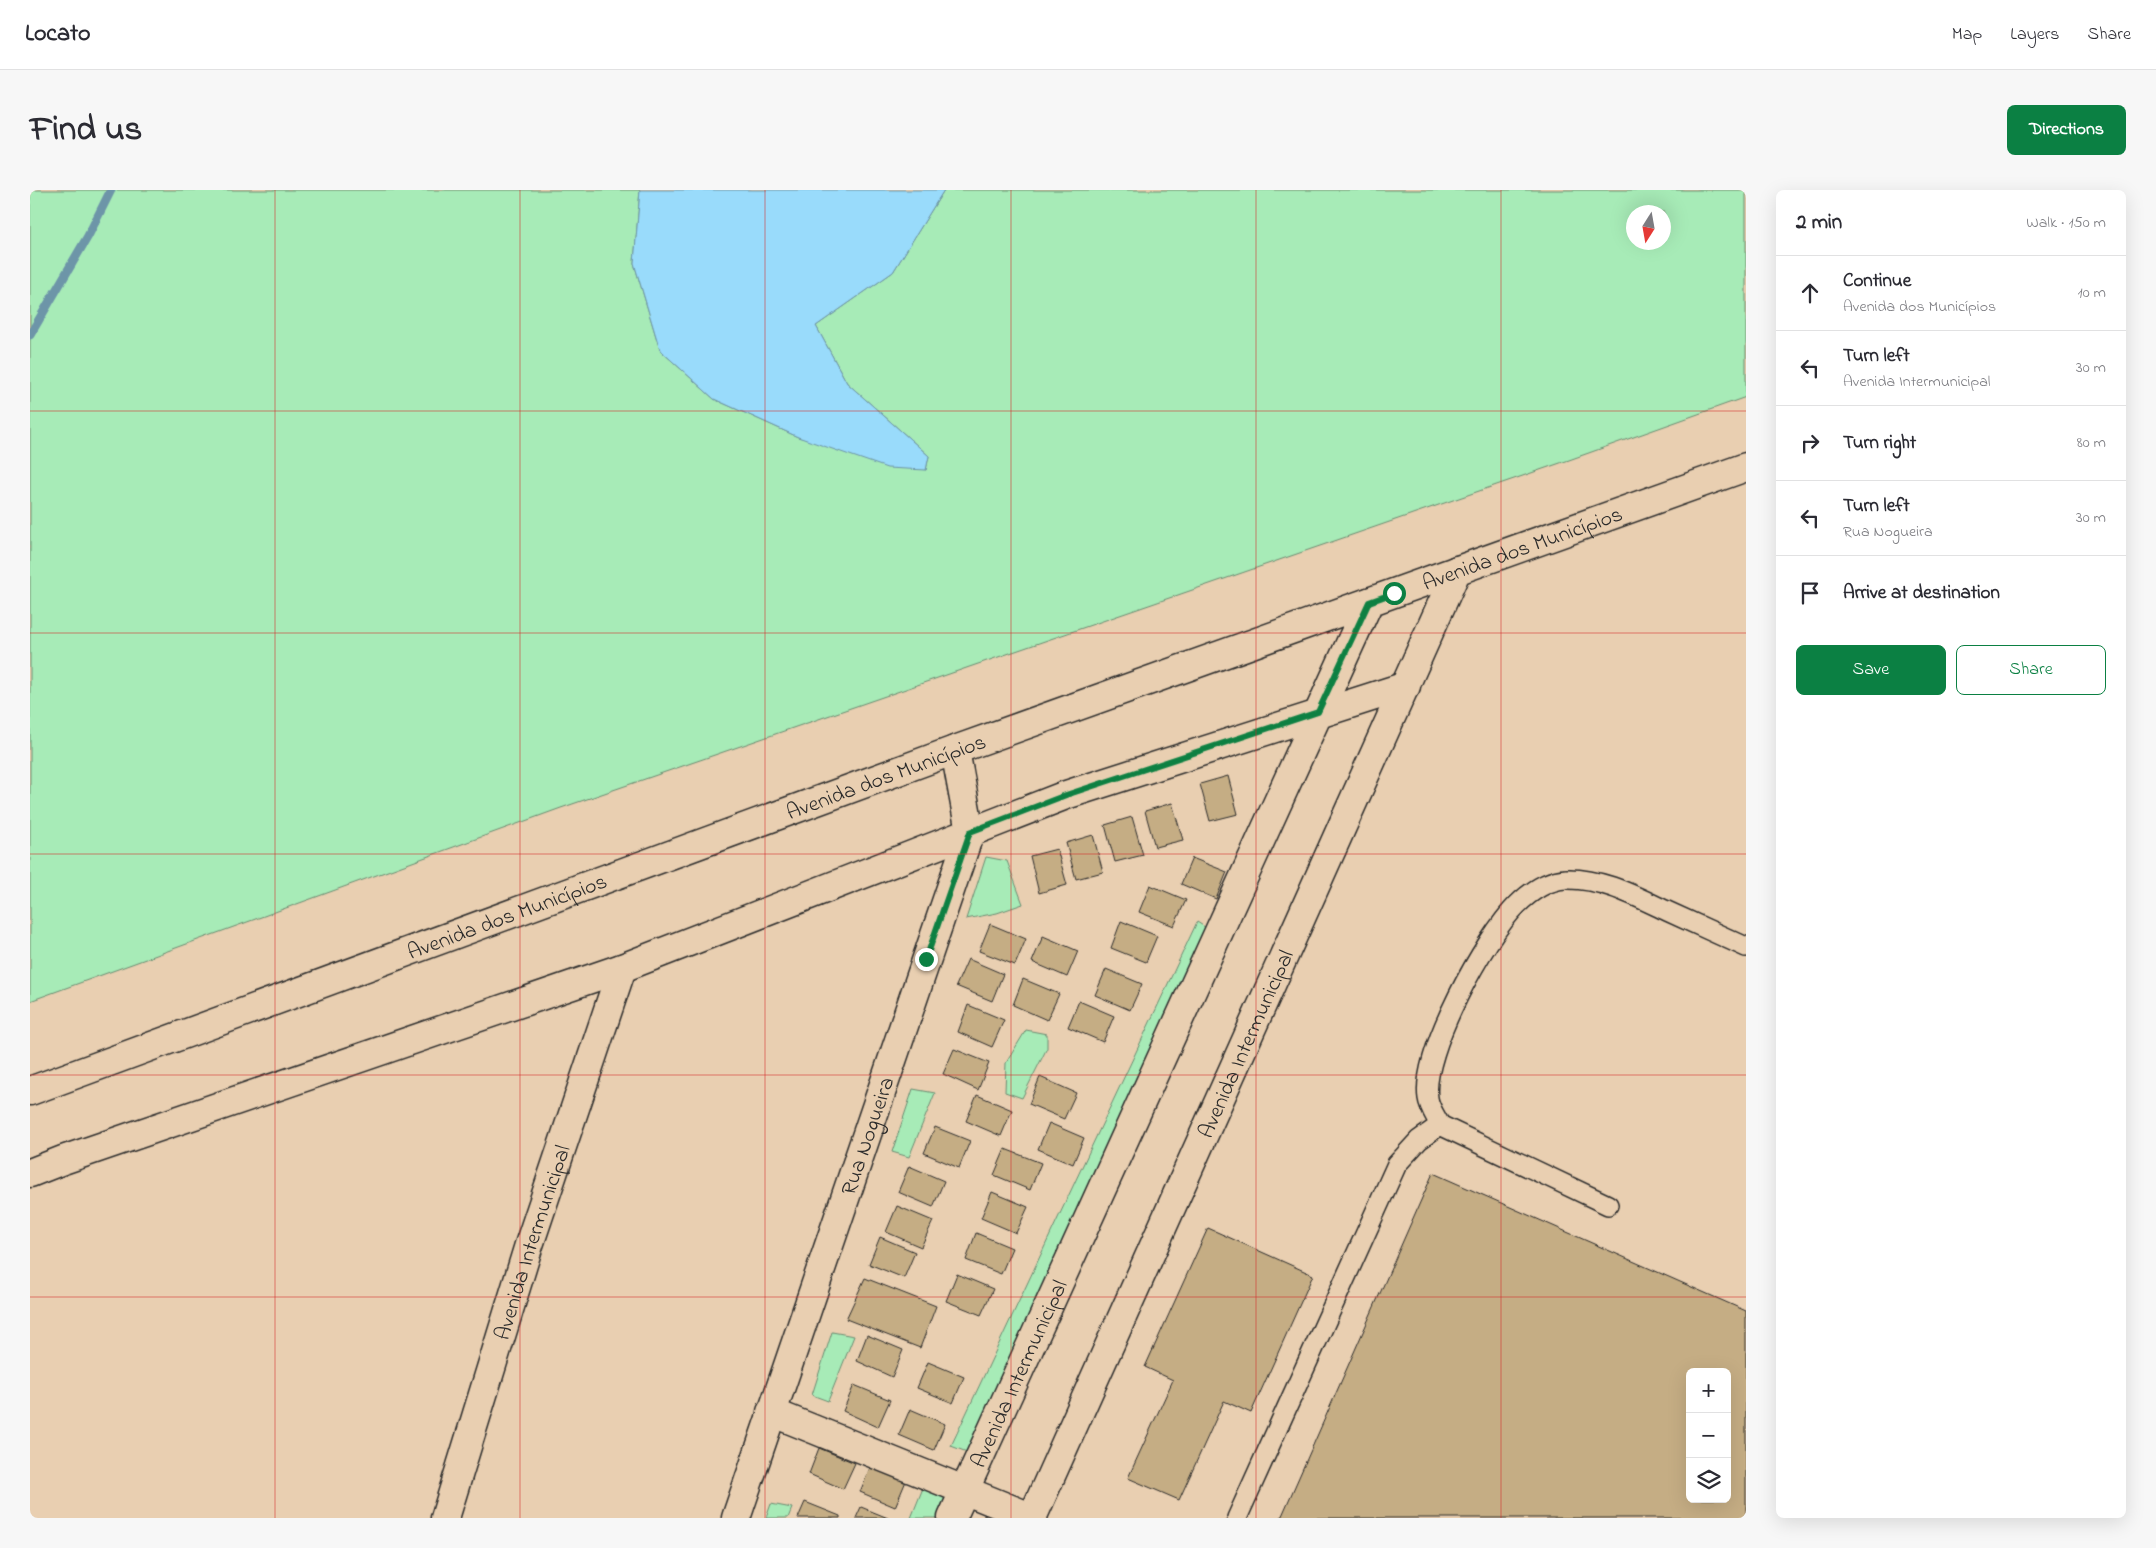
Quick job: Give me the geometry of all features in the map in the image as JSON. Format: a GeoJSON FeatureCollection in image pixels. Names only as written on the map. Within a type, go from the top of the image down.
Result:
{"type":"FeatureCollection","features":[{"type":"Feature","properties":{"kind":"street","name":"Avenida dos Municípios"},"geometry":{"type":"LineString","coordinates":[[30,1091],[955,750],[1746,466]]}},
{"type":"Feature","properties":{"kind":"street","name":"Avenida Intermunicipal"},"geometry":{"type":"LineString","coordinates":[[1032,1518],[1457,570]]}},
{"type":"Feature","properties":{"kind":"street","name":"Avenida Intermunicipal"},"geometry":{"type":"LineString","coordinates":[[952,1518],[1369,602]]}},
{"type":"Feature","properties":{"kind":"street"},"geometry":{"type":"LineString","coordinates":[[30,1173],[72,1156],[622,968],[1066,795],[1318,712],[1406,686]]}},
{"type":"Feature","properties":{"kind":"street","name":"Rua Nogueira"},"geometry":{"type":"LineString","coordinates":[[736,1518],[970,832],[955,750]]}},
{"type":"Feature","properties":{"kind":"street","name":"Avenida Intermunicipal"},"geometry":{"type":"LineString","coordinates":[[445,1518],[528,1248],[622,968]]}},
{"type":"Feature","properties":{"kind":"street"},"geometry":{"type":"LineString","coordinates":[[771,1412],[965,1489],[1032,1518]]}},
{"type":"Feature","properties":{"kind":"lane"},"geometry":{"type":"LineString","coordinates":[[1608,1205],[1440,1125],[1428,1098],[1429,1068],[1467,977],[1494,934],[1517,906],[1542,886],[1565,879],[1587,880],[1621,890],[1746,947]]}},
{"type":"Feature","properties":{"kind":"lane"},"geometry":{"type":"LineString","coordinates":[[1237,1518],[1397,1164],[1419,1140],[1440,1125]]}},
{"type":"Feature","properties":{"kind":"green space"},"geometry":{"type":"Polygon","coordinates":[[[30,190],[640,190],[634,263],[660,350],[714,399],[798,437],[926,470],[929,456],[847,383],[816,326],[893,272],[944,190],[1746,190],[1746,397],[1569,460],[561,808],[30,1001],[30,190]]]}},
{"type":"Feature","properties":{"kind":"green space"},"geometry":{"type":"Polygon","coordinates":[[[986,857],[1007,861],[1023,904],[997,913],[966,919],[986,857]]]}},
{"type":"Feature","properties":{"kind":"green space"},"geometry":{"type":"Polygon","coordinates":[[[1197,922],[1208,929],[967,1452],[951,1446],[1197,922]]]}},
{"type":"Feature","properties":{"kind":"green space"},"geometry":{"type":"Polygon","coordinates":[[[1026,1030],[1047,1034],[1047,1048],[1022,1098],[1005,1092],[1006,1063],[1026,1030]]]}},
{"type":"Feature","properties":{"kind":"green space"},"geometry":{"type":"Polygon","coordinates":[[[913,1089],[935,1093],[909,1157],[892,1152],[913,1089]]]}},
{"type":"Feature","properties":{"kind":"green space"},"geometry":{"type":"Polygon","coordinates":[[[832,1332],[854,1336],[828,1401],[812,1395],[832,1332]]]}},
{"type":"Feature","properties":{"kind":"green space"},"geometry":{"type":"Polygon","coordinates":[[[927,1478],[955,1491],[943,1518],[911,1518],[927,1478]]]}},
{"type":"Feature","properties":{"kind":"green space"},"geometry":{"type":"Polygon","coordinates":[[[771,1504],[792,1508],[788,1518],[766,1518],[771,1504]]]}},
{"type":"Feature","properties":{"kind":"water"},"geometry":{"type":"Polygon","coordinates":[[[640,190],[944,190],[893,272],[816,326],[847,383],[929,456],[926,470],[887,468],[798,437],[714,399],[660,350],[634,263],[640,190]]]}},
{"type":"Feature","properties":{"kind":"building"},"geometry":{"type":"Polygon","coordinates":[[[1228,776],[1238,814],[1210,821],[1200,784],[1228,776]]]}},
{"type":"Feature","properties":{"kind":"building"},"geometry":{"type":"Polygon","coordinates":[[[1172,803],[1183,840],[1155,847],[1145,811],[1172,803]]]}},
{"type":"Feature","properties":{"kind":"building"},"geometry":{"type":"Polygon","coordinates":[[[1132,817],[1143,855],[1115,862],[1105,825],[1132,817]]]}},
{"type":"Feature","properties":{"kind":"building"},"geometry":{"type":"Polygon","coordinates":[[[1093,835],[1103,872],[1076,879],[1066,843],[1093,835]]]}},
{"type":"Feature","properties":{"kind":"building"},"geometry":{"type":"Polygon","coordinates":[[[1057,849],[1067,885],[1039,893],[1030,856],[1057,849]]]}},
{"type":"Feature","properties":{"kind":"building"},"geometry":{"type":"Polygon","coordinates":[[[1192,858],[1227,872],[1216,899],[1181,884],[1192,858]]]}},
{"type":"Feature","properties":{"kind":"building"},"geometry":{"type":"Polygon","coordinates":[[[1150,885],[1186,900],[1174,926],[1139,912],[1150,885]]]}},
{"type":"Feature","properties":{"kind":"building"},"geometry":{"type":"Polygon","coordinates":[[[1121,921],[1157,936],[1146,962],[1111,948],[1121,921]]]}},
{"type":"Feature","properties":{"kind":"building"},"geometry":{"type":"Polygon","coordinates":[[[990,924],[1026,939],[1015,965],[979,951],[990,924]]]}},
{"type":"Feature","properties":{"kind":"building"},"geometry":{"type":"Polygon","coordinates":[[[1043,936],[1078,951],[1067,977],[1032,962],[1043,936]]]}},
{"type":"Feature","properties":{"kind":"building"},"geometry":{"type":"Polygon","coordinates":[[[968,959],[1003,974],[992,1001],[956,986],[968,959]]]}},
{"type":"Feature","properties":{"kind":"building"},"geometry":{"type":"Polygon","coordinates":[[[1106,969],[1142,984],[1130,1010],[1095,995],[1106,969]]]}},
{"type":"Feature","properties":{"kind":"building"},"geometry":{"type":"Polygon","coordinates":[[[1023,979],[1059,994],[1047,1020],[1013,1005],[1023,979]]]}},
{"type":"Feature","properties":{"kind":"building"},"geometry":{"type":"Polygon","coordinates":[[[1079,1001],[1114,1016],[1103,1042],[1068,1027],[1079,1001]]]}},
{"type":"Feature","properties":{"kind":"building"},"geometry":{"type":"Polygon","coordinates":[[[968,1005],[1004,1020],[992,1047],[958,1032],[968,1005]]]}},
{"type":"Feature","properties":{"kind":"building"},"geometry":{"type":"Polygon","coordinates":[[[954,1049],[989,1063],[978,1090],[943,1074],[954,1049]]]}},
{"type":"Feature","properties":{"kind":"building"},"geometry":{"type":"Polygon","coordinates":[[[1040,1077],[1076,1093],[1064,1119],[1029,1104],[1040,1077]]]}},
{"type":"Feature","properties":{"kind":"building"},"geometry":{"type":"Polygon","coordinates":[[[977,1095],[1012,1110],[1001,1136],[966,1121],[977,1095]]]}},
{"type":"Feature","properties":{"kind":"building"},"geometry":{"type":"Polygon","coordinates":[[[1049,1123],[1084,1138],[1073,1164],[1038,1149],[1049,1123]]]}},
{"type":"Feature","properties":{"kind":"building"},"geometry":{"type":"Polygon","coordinates":[[[935,1127],[970,1141],[959,1168],[924,1153],[935,1127]]]}},
{"type":"Feature","properties":{"kind":"building"},"geometry":{"type":"Polygon","coordinates":[[[1005,1149],[1041,1163],[1030,1190],[994,1175],[1005,1149]]]}},
{"type":"Feature","properties":{"kind":"building"},"geometry":{"type":"Polygon","coordinates":[[[909,1166],[944,1181],[933,1207],[898,1192],[909,1166]]]}},
{"type":"Feature","properties":{"kind":"building"},"geometry":{"type":"Polygon","coordinates":[[[1433,1173],[1746,1311],[1746,1518],[1281,1518],[1433,1173]]]}},
{"type":"Feature","properties":{"kind":"building"},"geometry":{"type":"Polygon","coordinates":[[[992,1192],[1028,1207],[1016,1233],[981,1218],[992,1192]]]}},
{"type":"Feature","properties":{"kind":"building"},"geometry":{"type":"Polygon","coordinates":[[[897,1206],[933,1221],[921,1247],[886,1232],[897,1206]]]}},
{"type":"Feature","properties":{"kind":"building"},"geometry":{"type":"Polygon","coordinates":[[[1208,1228],[1313,1275],[1251,1413],[1224,1401],[1179,1500],[1128,1478],[1173,1380],[1145,1367],[1208,1228]]]}},
{"type":"Feature","properties":{"kind":"building"},"geometry":{"type":"Polygon","coordinates":[[[976,1233],[1012,1248],[1001,1274],[966,1260],[976,1233]]]}},
{"type":"Feature","properties":{"kind":"building"},"geometry":{"type":"Polygon","coordinates":[[[880,1237],[915,1252],[904,1278],[869,1264],[880,1237]]]}},
{"type":"Feature","properties":{"kind":"building"},"geometry":{"type":"Polygon","coordinates":[[[957,1274],[993,1289],[981,1315],[946,1301],[957,1274]]]}},
{"type":"Feature","properties":{"kind":"building"},"geometry":{"type":"Polygon","coordinates":[[[865,1278],[936,1306],[920,1348],[846,1319],[865,1278]]]}},
{"type":"Feature","properties":{"kind":"building"},"geometry":{"type":"Polygon","coordinates":[[[867,1335],[903,1350],[892,1377],[857,1361],[867,1335]]]}},
{"type":"Feature","properties":{"kind":"building"},"geometry":{"type":"Polygon","coordinates":[[[928,1362],[964,1377],[953,1403],[917,1388],[928,1362]]]}},
{"type":"Feature","properties":{"kind":"building"},"geometry":{"type":"Polygon","coordinates":[[[854,1385],[890,1400],[878,1427],[843,1411],[854,1385]]]}},
{"type":"Feature","properties":{"kind":"building"},"geometry":{"type":"Polygon","coordinates":[[[910,1409],[945,1424],[934,1450],[899,1435],[910,1409]]]}},
{"type":"Feature","properties":{"kind":"building"},"geometry":{"type":"Polygon","coordinates":[[[819,1448],[855,1463],[843,1489],[809,1474],[819,1448]]]}},
{"type":"Feature","properties":{"kind":"building"},"geometry":{"type":"Polygon","coordinates":[[[871,1465],[906,1481],[895,1507],[860,1492],[871,1465]]]}},
{"type":"Feature","properties":{"kind":"building"},"geometry":{"type":"Polygon","coordinates":[[[805,1502],[840,1516],[840,1518],[798,1518],[805,1502]]]}},
{"type":"Feature","properties":{"kind":"building"},"geometry":{"type":"Polygon","coordinates":[[[861,1507],[888,1518],[856,1518],[861,1507]]]}},
{"type":"Feature","properties":{"kind":"waterway"},"geometry":{"type":"LineString","coordinates":[[30,335],[88,236],[111,190]]}},
{"type":"Feature","properties":{"kind":"route"},"geometry":{"type":"LineString","coordinates":[[926,959],[970,832],[1066,795],[1318,712],[1369,602],[1394,593]]}}]}
